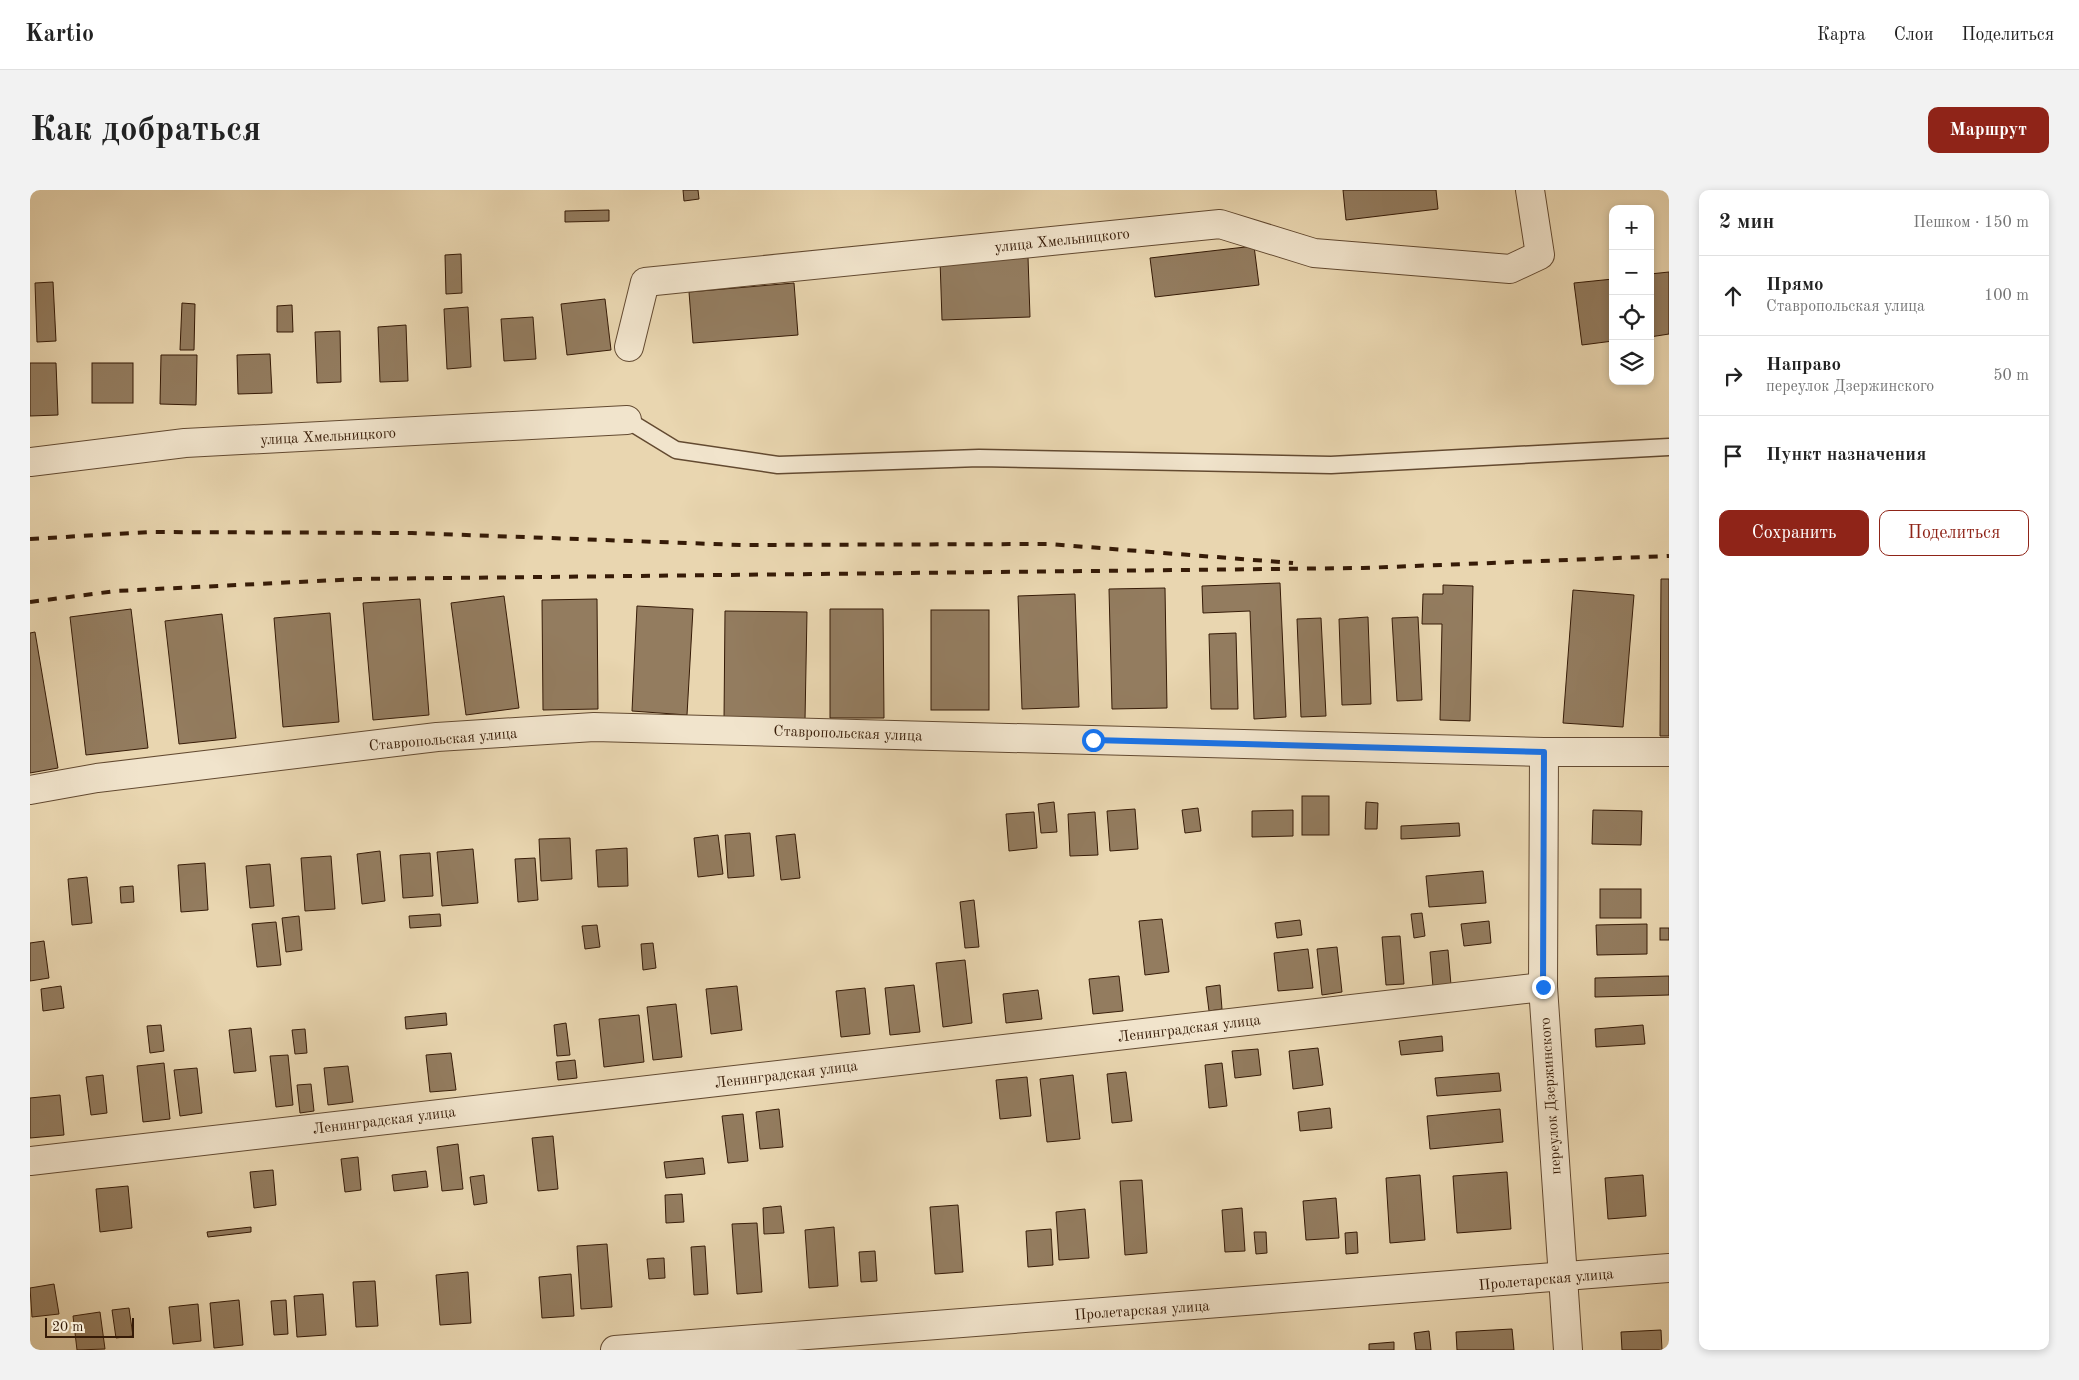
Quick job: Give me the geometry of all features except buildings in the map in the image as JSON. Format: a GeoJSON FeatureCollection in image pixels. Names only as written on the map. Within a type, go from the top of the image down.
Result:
{"type":"FeatureCollection","features":[{"type":"Feature","properties":{"kind":"street","name":"улица Хмельницкого"},"geometry":{"type":"LineString","coordinates":[[629,348],[645,282],[1220,224],[1314,253],[1510,269],[1540,255],[1530,190]]}},
{"type":"Feature","properties":{"kind":"street","name":"улица Хмельницкого"},"geometry":{"type":"LineString","coordinates":[[30,462],[185,443],[627,420]]}},
{"type":"Feature","properties":{"kind":"street","name":"Ставропольская улица"},"geometry":{"type":"LineString","coordinates":[[30,790],[97,778],[437,737],[594,727],[1544,752],[1669,752]]}},
{"type":"Feature","properties":{"kind":"street","name":"переулок Дзержинского"},"geometry":{"type":"LineString","coordinates":[[1544,752],[1543,987],[1568,1350]]}},
{"type":"Feature","properties":{"kind":"street","name":"Ленинградская улица"},"geometry":{"type":"LineString","coordinates":[[30,1161],[1543,987]]}},
{"type":"Feature","properties":{"kind":"street","name":"Пролетарская улица"},"geometry":{"type":"LineString","coordinates":[[615,1350],[1563,1278],[1669,1268]]}},
{"type":"Feature","properties":{"kind":"lane"},"geometry":{"type":"LineString","coordinates":[[627,420],[676,450],[778,464],[979,458],[1331,464],[1669,447]]}},
{"type":"Feature","properties":{"kind":"railway"},"geometry":{"type":"LineString","coordinates":[[30,539],[149,532],[412,533],[741,545],[1048,544],[1293,563]]}},
{"type":"Feature","properties":{"kind":"railway"},"geometry":{"type":"LineString","coordinates":[[30,602],[116,591],[358,579],[1363,568],[1669,556]]}},
{"type":"Feature","properties":{"kind":"route"},"geometry":{"type":"LineString","coordinates":[[1093,740],[1544,752],[1543,987]]}}]}
